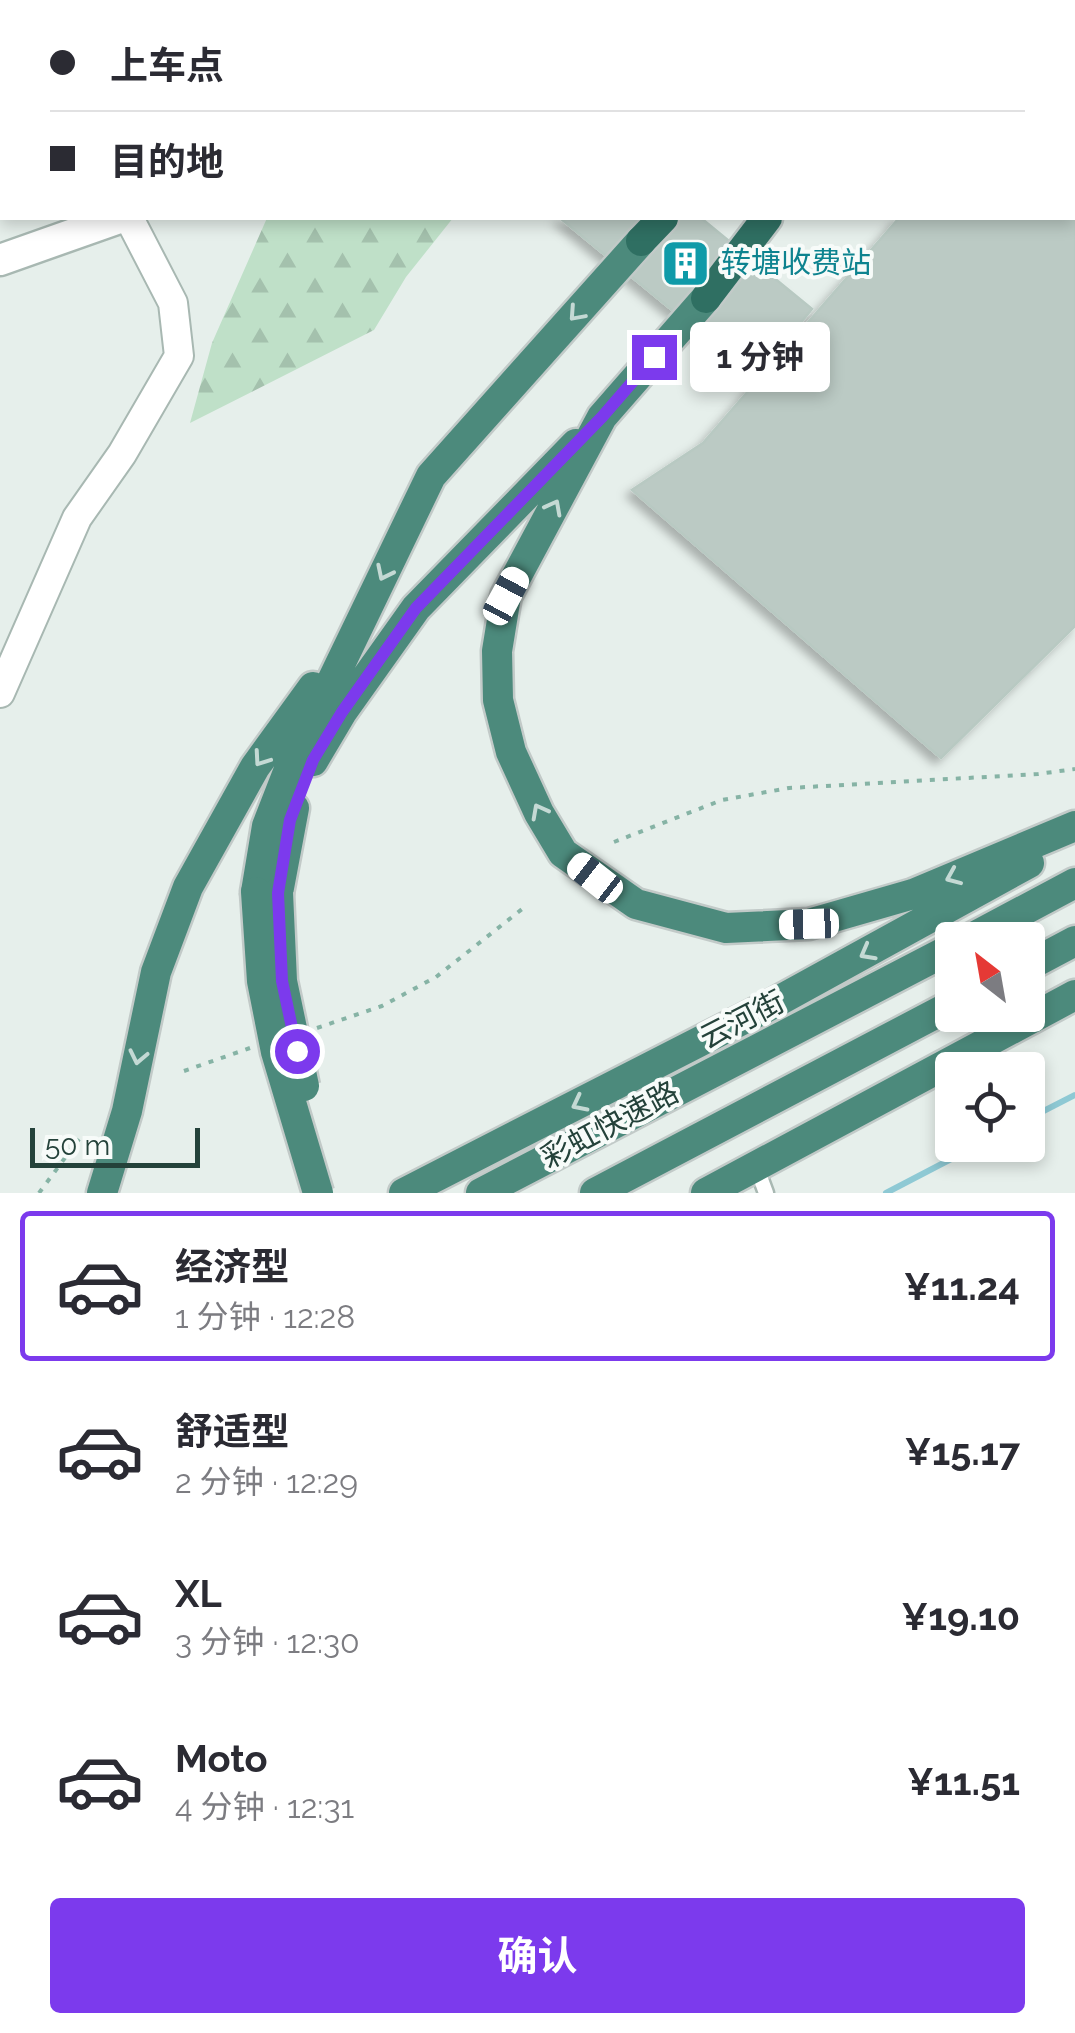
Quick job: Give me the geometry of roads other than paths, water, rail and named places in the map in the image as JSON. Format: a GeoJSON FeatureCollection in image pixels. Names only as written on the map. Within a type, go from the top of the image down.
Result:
{"type":"FeatureCollection","features":[{"type":"Feature","properties":{"kind":"highway"},"geometry":{"type":"LineString","coordinates":[[318,1193],[276,1052],[262,981],[268,826],[288,772],[430,476],[661,220]]}},
{"type":"Feature","properties":{"kind":"highway"},"geometry":{"type":"LineString","coordinates":[[340,1193],[304,1086],[267,893],[313,760],[416,608],[602,417],[706,298],[766,220]]}},
{"type":"Feature","properties":{"kind":"highway"},"geometry":{"type":"LineString","coordinates":[[602,417],[506,596],[497,651],[498,700],[512,752],[539,814],[563,853],[636,904],[726,928],[809,924],[913,894],[1075,826]]}},
{"type":"Feature","properties":{"kind":"highway"},"geometry":{"type":"LineString","coordinates":[[102,1193],[126,1111],[156,972],[188,887],[255,768],[359,624]]}},
{"type":"Feature","properties":{"kind":"highway","name":"云河街"},"geometry":{"type":"LineString","coordinates":[[404,1193],[771,1006],[1075,838]]}},
{"type":"Feature","properties":{"kind":"highway"},"geometry":{"type":"LineString","coordinates":[[1001,922],[1075,882]]}},
{"type":"Feature","properties":{"kind":"highway"},"geometry":{"type":"LineString","coordinates":[[1045,957],[1075,940]]}},
{"type":"Feature","properties":{"kind":"highway","name":"彩虹快速路"},"geometry":{"type":"LineString","coordinates":[[481,1193],[935,957]]}},
{"type":"Feature","properties":{"kind":"highway"},"geometry":{"type":"LineString","coordinates":[[706,1193],[761,1179],[1075,994]]}},
{"type":"Feature","properties":{"kind":"highway","name":"彩虹快速路"},"geometry":{"type":"LineString","coordinates":[[595,1193],[935,1015]]}},
{"type":"Feature","properties":{"kind":"street"},"geometry":{"type":"LineString","coordinates":[[0,260],[113,220]]}},
{"type":"Feature","properties":{"kind":"street"},"geometry":{"type":"LineString","coordinates":[[0,693],[77,518],[122,454],[179,356],[173,303],[130,220]]}},
{"type":"Feature","properties":{"kind":"waterway"},"geometry":{"type":"LineString","coordinates":[[1045,1110],[1075,1095]]}},
{"type":"Feature","properties":{"kind":"waterway"},"geometry":{"type":"LineString","coordinates":[[886,1193],[945,1162]]}},
{"type":"Feature","properties":{"kind":"place","name":"转塘收费站"},"geometry":{"type":"Point","coordinates":[686,263]}}]}
